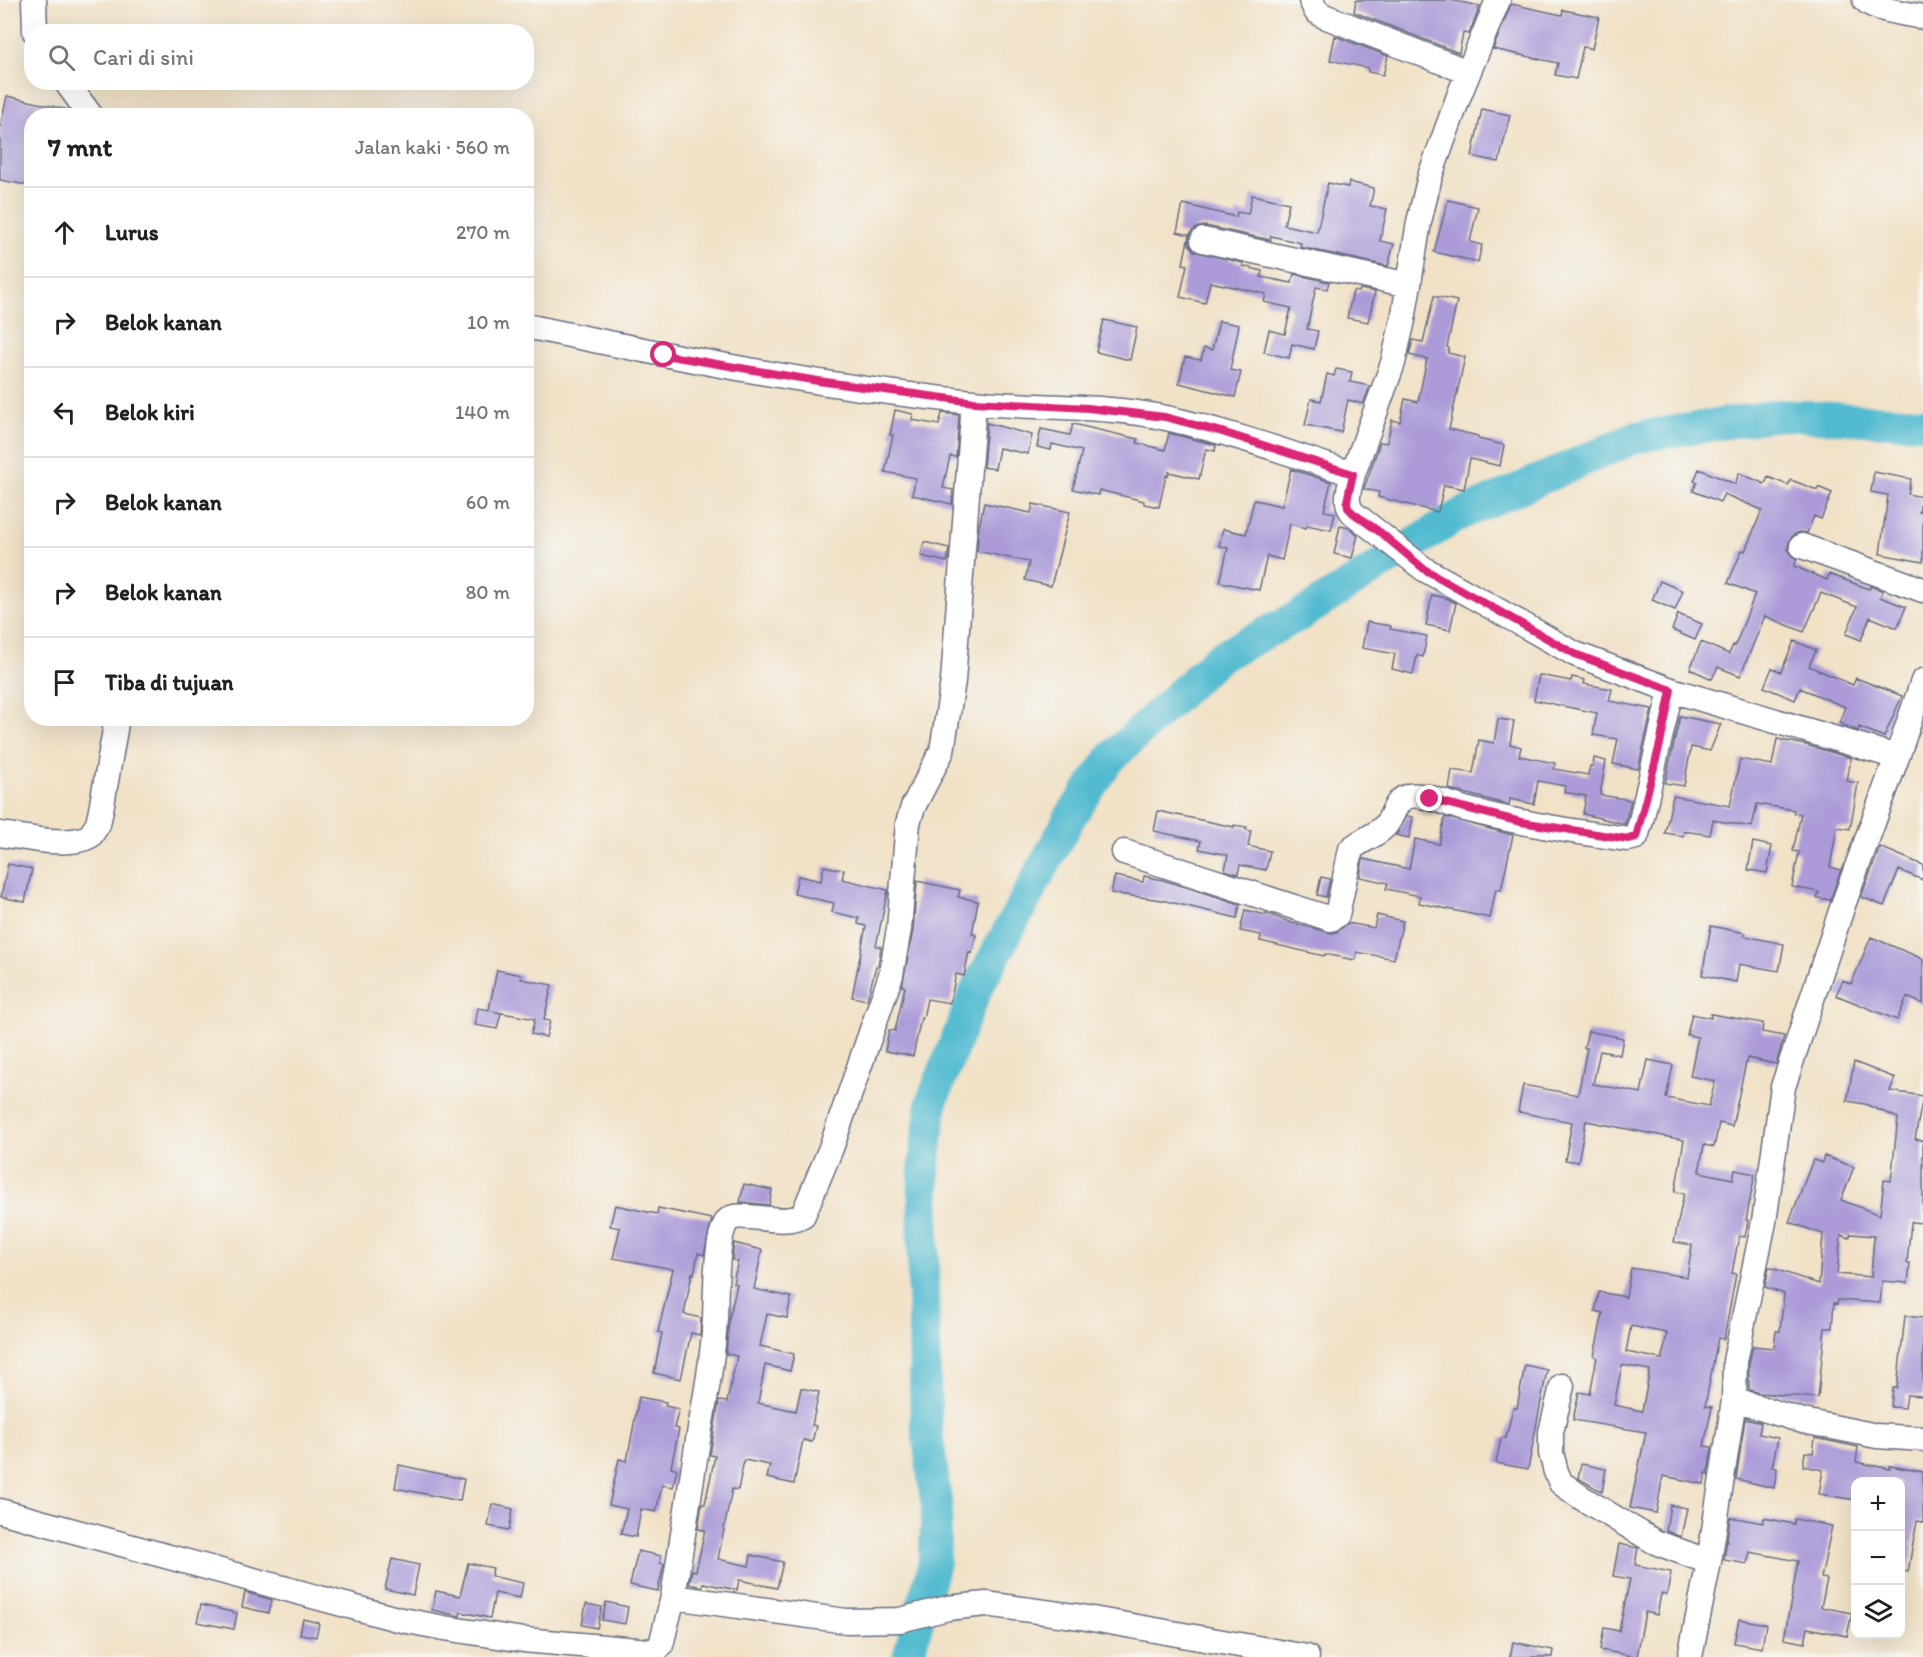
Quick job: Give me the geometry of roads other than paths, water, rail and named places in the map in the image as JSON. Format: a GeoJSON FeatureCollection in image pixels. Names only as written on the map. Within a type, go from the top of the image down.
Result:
{"type":"FeatureCollection","features":[{"type":"Feature","properties":{"kind":"street"},"geometry":{"type":"LineString","coordinates":[[34,0],[35,24]]}},
{"type":"Feature","properties":{"kind":"street"},"geometry":{"type":"LineString","coordinates":[[1311,0],[1317,11],[1324,16],[1468,72]]}},
{"type":"Feature","properties":{"kind":"street"},"geometry":{"type":"LineString","coordinates":[[1498,0],[1468,72],[1430,176],[1419,222],[1403,320],[1393,363],[1353,474],[1347,501],[1348,508],[1424,569],[1575,654],[1671,690],[1897,757]]}},
{"type":"Feature","properties":{"kind":"street"},"geometry":{"type":"LineString","coordinates":[[1865,0],[1876,6],[1923,17]]}},
{"type":"Feature","properties":{"kind":"street"},"geometry":{"type":"LineString","coordinates":[[72,90],[85,108]]}},
{"type":"Feature","properties":{"kind":"street"},"geometry":{"type":"LineString","coordinates":[[1203,240],[1409,285]]}},
{"type":"Feature","properties":{"kind":"street"},"geometry":{"type":"LineString","coordinates":[[534,328],[664,355],[818,381],[974,402],[1088,408],[1165,417],[1222,432],[1353,474]]}},
{"type":"Feature","properties":{"kind":"street"},"geometry":{"type":"LineString","coordinates":[[0,1511],[397,1619],[524,1640],[649,1651],[656,1650],[661,1645],[673,1597],[707,1390],[715,1323],[718,1258],[723,1231],[728,1219],[733,1216],[793,1220],[802,1215],[831,1148],[891,975],[899,929],[908,823],[913,807],[942,752],[953,681],[974,402]]}},
{"type":"Feature","properties":{"kind":"street"},"geometry":{"type":"LineString","coordinates":[[1802,546],[1923,590]]}},
{"type":"Feature","properties":{"kind":"street"},"geometry":{"type":"LineString","coordinates":[[1690,1657],[1734,1400],[1735,1361],[1764,1222],[1783,1087],[1843,905],[1923,681]]}},
{"type":"Feature","properties":{"kind":"street"},"geometry":{"type":"LineString","coordinates":[[1124,852],[1331,919],[1337,915],[1351,849],[1358,842],[1385,827],[1399,802],[1407,796],[1420,796],[1521,822],[1628,839],[1636,837],[1660,744],[1671,690]]}},
{"type":"Feature","properties":{"kind":"street"},"geometry":{"type":"LineString","coordinates":[[0,834],[56,841],[72,841],[90,836],[98,824],[116,726]]}},
{"type":"Feature","properties":{"kind":"street"},"geometry":{"type":"LineString","coordinates":[[1562,1386],[1551,1432],[1551,1453],[1561,1483],[1655,1542],[1708,1562]]}},
{"type":"Feature","properties":{"kind":"street"},"geometry":{"type":"LineString","coordinates":[[1734,1400],[1814,1423],[1877,1436],[1923,1439]]}},
{"type":"Feature","properties":{"kind":"street"},"geometry":{"type":"LineString","coordinates":[[673,1597],[846,1621],[900,1620],[948,1608],[986,1604],[1023,1608],[1307,1657]]}},
{"type":"Feature","properties":{"kind":"waterway"},"geometry":{"type":"LineString","coordinates":[[908,1657],[934,1563],[937,1509],[926,1423],[923,1287],[924,1167],[932,1101],[976,990],[1070,817],[1111,758],[1218,658],[1304,613],[1461,514],[1637,437],[1779,415],[1923,423]]}}]}
